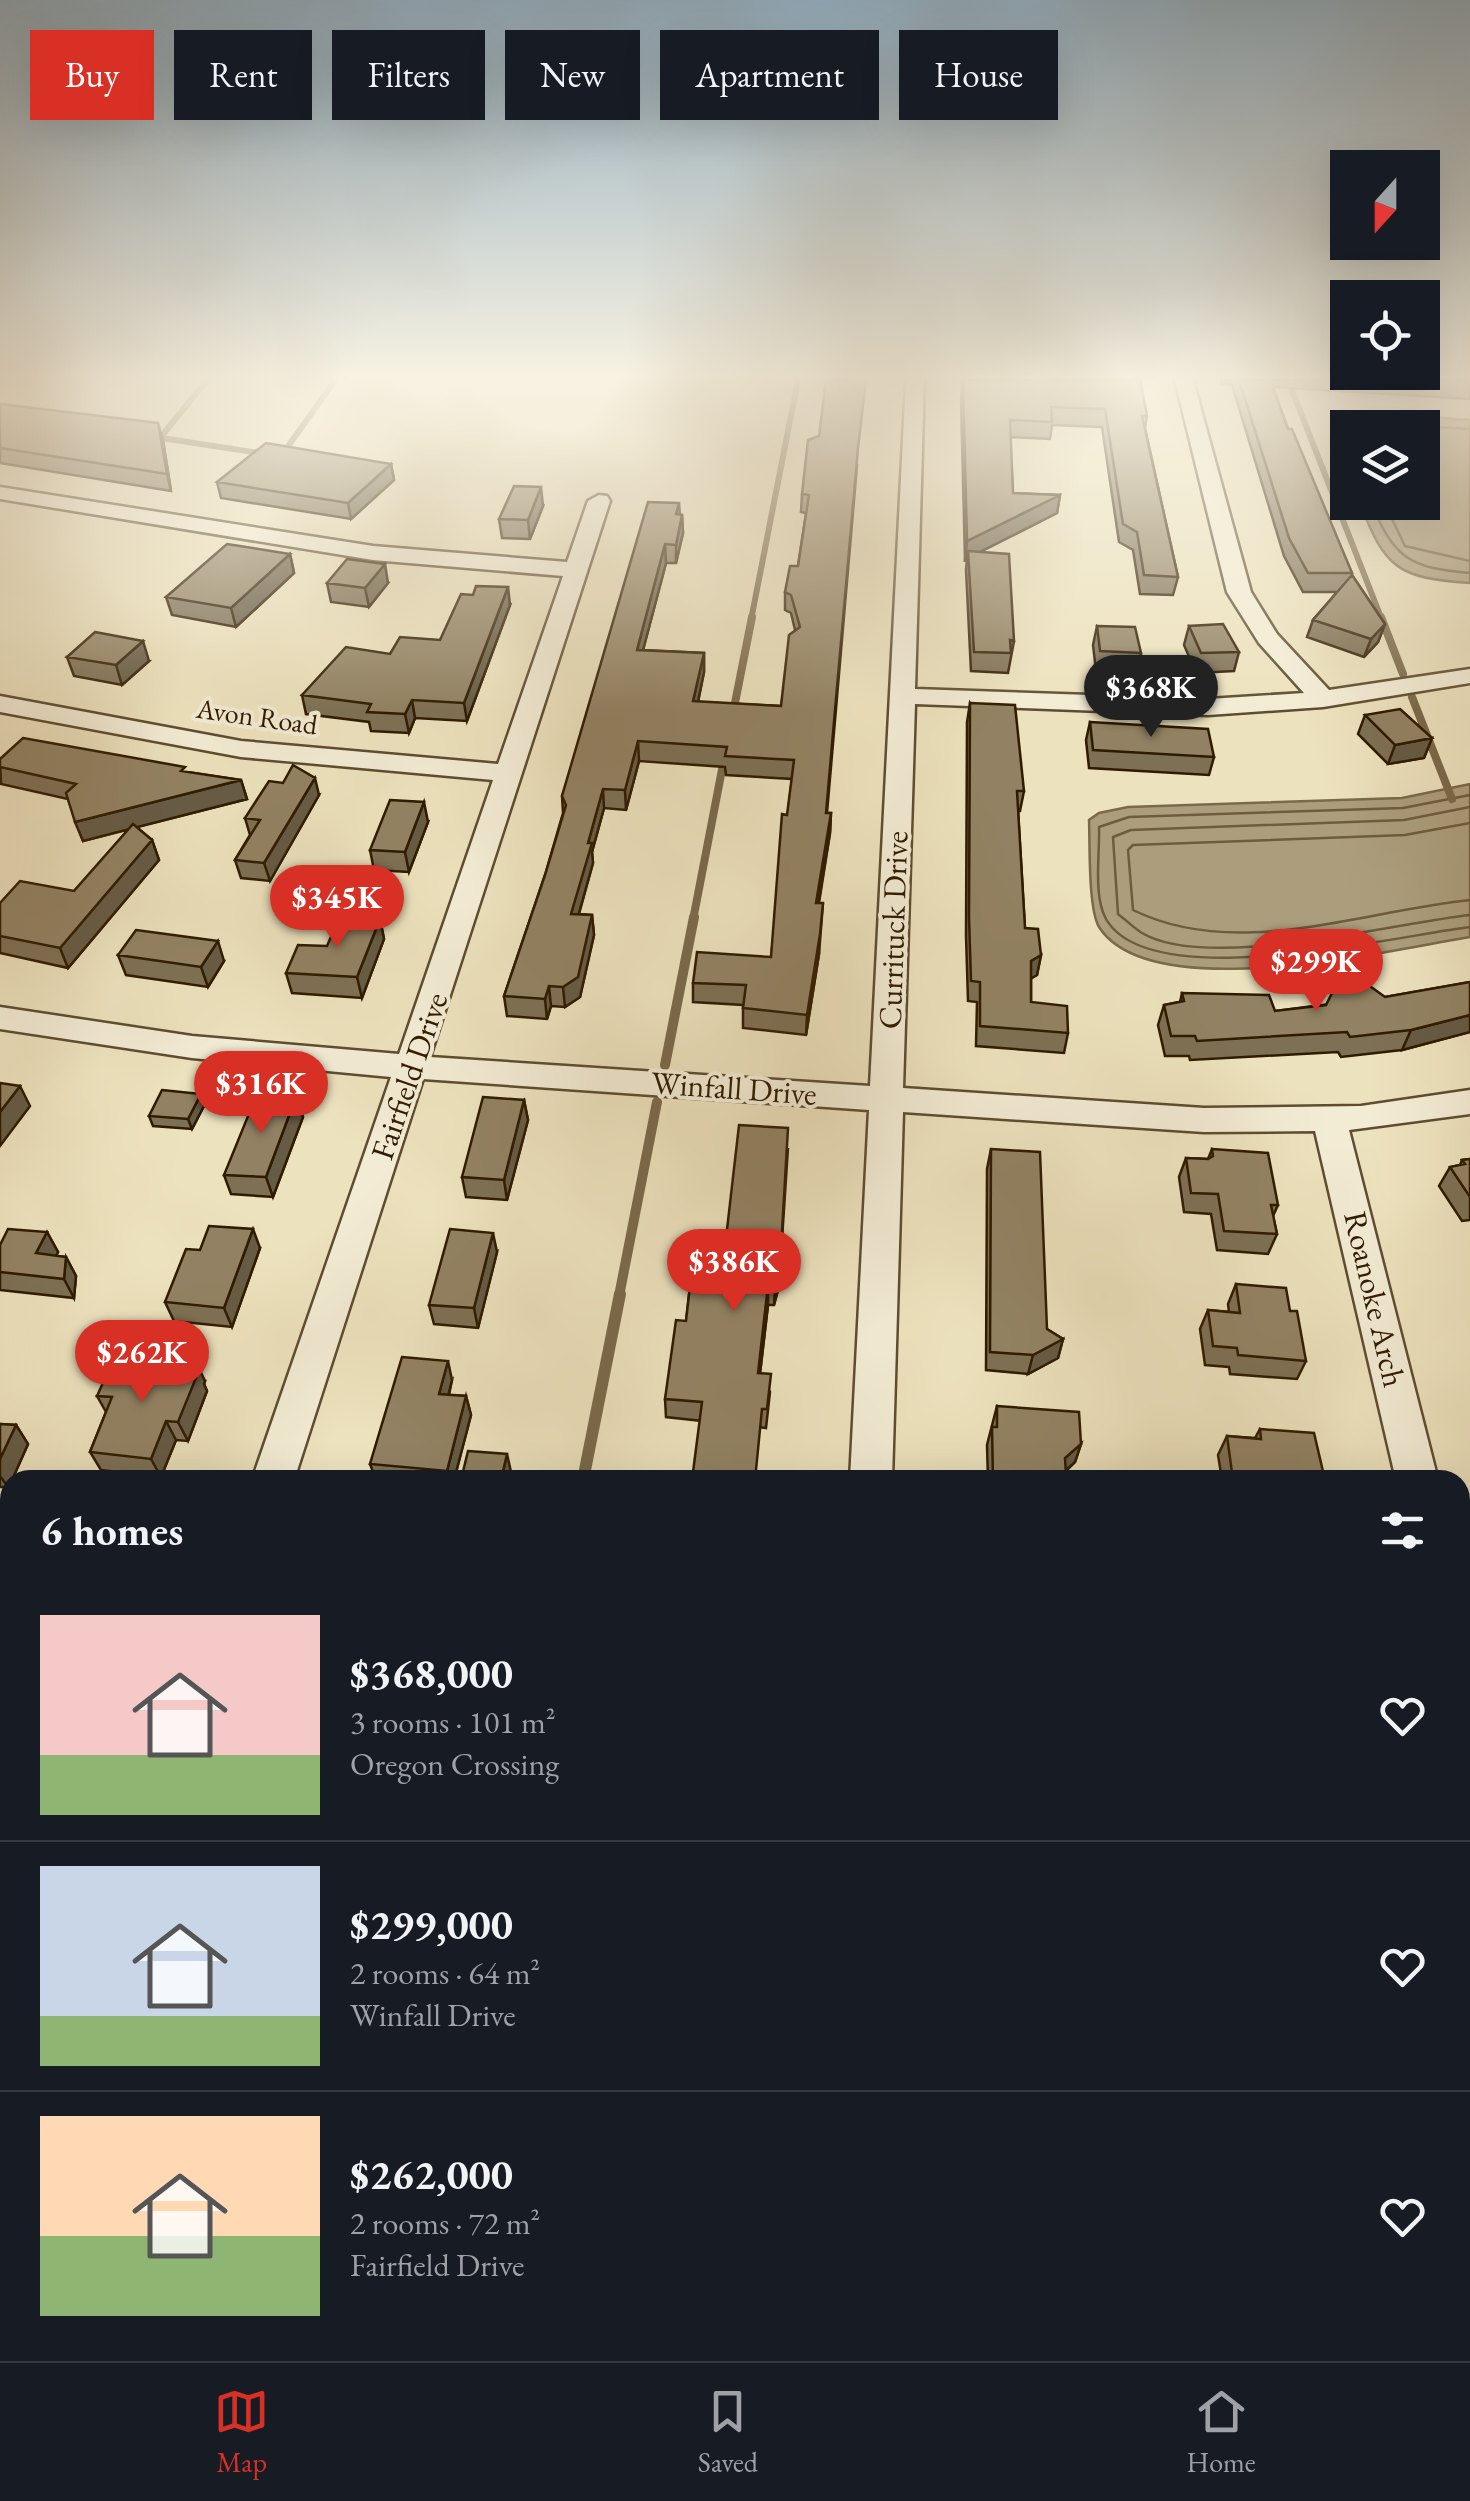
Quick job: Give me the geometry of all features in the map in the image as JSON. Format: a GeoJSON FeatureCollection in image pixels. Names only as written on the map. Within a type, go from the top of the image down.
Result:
{"type":"FeatureCollection","features":[{"type":"Feature","properties":{"kind":"street","name":"Currituck Drive"},"geometry":{"type":"LineString","coordinates":[[871,1470],[911,490]]}},
{"type":"Feature","properties":{"kind":"street"},"geometry":{"type":"LineString","coordinates":[[1213,490],[1239,592],[1268,638],[1323,699]]}},
{"type":"Feature","properties":{"kind":"street"},"geometry":{"type":"LineString","coordinates":[[0,493],[374,553],[576,570]]}},
{"type":"Feature","properties":{"kind":"street","name":"Fairfield Drive"},"geometry":{"type":"LineString","coordinates":[[276,1470],[599,501]]}},
{"type":"Feature","properties":{"kind":"street"},"geometry":{"type":"LineString","coordinates":[[903,696],[1175,708],[1323,699],[1470,676]]}},
{"type":"Feature","properties":{"kind":"street","name":"Avon Road"},"geometry":{"type":"LineString","coordinates":[[0,704],[242,749],[508,773]]}},
{"type":"Feature","properties":{"kind":"street","name":"Winfall Drive"},"geometry":{"type":"LineString","coordinates":[[0,1018],[192,1047],[412,1067],[1204,1120],[1329,1120],[1470,1102]]}},
{"type":"Feature","properties":{"kind":"street","name":"Roanoke Arch"},"geometry":{"type":"LineString","coordinates":[[1329,1120],[1415,1470]]}},
{"type":"Feature","properties":{"kind":"water"},"geometry":{"type":"Polygon","coordinates":[[[1440,490],[1470,490],[1470,583],[1426,578],[1397,566],[1367,520],[1440,520],[1440,490]]]}},
{"type":"Feature","properties":{"kind":"water"},"geometry":{"type":"Polygon","coordinates":[[[1470,784],[1470,937],[1331,961],[1218,969],[1167,964],[1126,951],[1099,927],[1095,918],[1089,820],[1099,813],[1128,807],[1402,798],[1470,784]]]}},
{"type":"Feature","properties":{"kind":"building"},"geometry":{"type":"Polygon","coordinates":[[[268,490],[362,490],[348,503],[268,490]]]}},
{"type":"Feature","properties":{"kind":"building"},"geometry":{"type":"Polygon","coordinates":[[[512,490],[540,490],[528,520],[499,519],[512,490]]]}},
{"type":"Feature","properties":{"kind":"building"},"geometry":{"type":"Polygon","coordinates":[[[802,490],[854,490],[826,813],[831,813],[816,903],[823,903],[807,1015],[743,1008],[746,985],[693,983],[697,952],[771,957],[782,814],[787,815],[794,760],[725,756],[727,747],[638,741],[625,790],[603,789],[588,843],[592,843],[571,914],[592,915],[578,977],[563,987],[549,986],[545,999],[504,996],[566,805],[562,796],[648,502],[679,503],[676,514],[682,515],[676,545],[665,544],[637,650],[704,653],[693,701],[781,706],[789,635],[800,627],[791,595],[785,592],[790,566],[798,566],[809,495],[802,494],[802,490]]]}},
{"type":"Feature","properties":{"kind":"building"},"geometry":{"type":"Polygon","coordinates":[[[966,490],[1060,495],[967,541],[966,490]]]}},
{"type":"Feature","properties":{"kind":"building"},"geometry":{"type":"Polygon","coordinates":[[[1118,490],[1159,490],[1178,577],[1144,575],[1137,532],[1123,524],[1118,490]]]}},
{"type":"Feature","properties":{"kind":"building"},"geometry":{"type":"Polygon","coordinates":[[[1274,490],[1317,490],[1352,573],[1308,573],[1289,538],[1274,490]]]}},
{"type":"Feature","properties":{"kind":"building"},"geometry":{"type":"Polygon","coordinates":[[[227,544],[290,554],[231,608],[166,597],[227,544]]]}},
{"type":"Feature","properties":{"kind":"building"},"geometry":{"type":"Polygon","coordinates":[[[968,551],[1009,554],[1014,641],[1010,640],[1011,653],[974,652],[968,551]]]}},
{"type":"Feature","properties":{"kind":"building"},"geometry":{"type":"Polygon","coordinates":[[[347,559],[385,564],[365,588],[327,583],[347,559]]]}},
{"type":"Feature","properties":{"kind":"building"},"geometry":{"type":"Polygon","coordinates":[[[1352,575],[1385,624],[1371,639],[1313,620],[1352,575]]]}},
{"type":"Feature","properties":{"kind":"building"},"geometry":{"type":"Polygon","coordinates":[[[476,586],[508,587],[464,703],[412,700],[405,714],[367,712],[371,704],[302,695],[346,647],[390,654],[400,637],[440,640],[461,594],[473,595],[476,586]]]}},
{"type":"Feature","properties":{"kind":"building"},"geometry":{"type":"Polygon","coordinates":[[[1223,624],[1239,652],[1201,653],[1189,626],[1223,624]]]}},
{"type":"Feature","properties":{"kind":"building"},"geometry":{"type":"Polygon","coordinates":[[[1097,626],[1135,627],[1141,653],[1100,651],[1097,626]]]}},
{"type":"Feature","properties":{"kind":"building"},"geometry":{"type":"Polygon","coordinates":[[[95,632],[143,641],[116,665],[67,657],[95,632]]]}},
{"type":"Feature","properties":{"kind":"building"},"geometry":{"type":"Polygon","coordinates":[[[970,703],[1015,705],[1024,791],[1017,791],[1025,928],[1038,929],[1041,955],[1031,961],[1031,1002],[1067,1006],[1068,1033],[980,1026],[980,982],[971,981],[969,917],[970,703]]]}},
{"type":"Feature","properties":{"kind":"building"},"geometry":{"type":"Polygon","coordinates":[[[1400,709],[1432,738],[1395,745],[1365,715],[1400,709]]]}},
{"type":"Feature","properties":{"kind":"building"},"geometry":{"type":"Polygon","coordinates":[[[1090,722],[1208,729],[1214,757],[1093,750],[1090,722]]]}},
{"type":"Feature","properties":{"kind":"building"},"geometry":{"type":"Polygon","coordinates":[[[23,738],[241,780],[75,822],[66,793],[76,784],[0,767],[0,759],[23,738]]]}},
{"type":"Feature","properties":{"kind":"building"},"geometry":{"type":"Polygon","coordinates":[[[293,765],[315,778],[264,863],[235,860],[260,820],[245,818],[269,781],[283,783],[293,765]]]}},
{"type":"Feature","properties":{"kind":"building"},"geometry":{"type":"Polygon","coordinates":[[[390,800],[424,802],[405,852],[370,850],[390,800]]]}},
{"type":"Feature","properties":{"kind":"building"},"geometry":{"type":"Polygon","coordinates":[[[133,824],[152,840],[60,948],[0,936],[0,903],[20,881],[74,891],[133,824]]]}},
{"type":"Feature","properties":{"kind":"building"},"geometry":{"type":"Polygon","coordinates":[[[340,916],[380,919],[357,977],[286,973],[298,945],[327,946],[340,916]]]}},
{"type":"Feature","properties":{"kind":"building"},"geometry":{"type":"Polygon","coordinates":[[[136,930],[218,941],[201,967],[118,955],[136,930]]]}},
{"type":"Feature","properties":{"kind":"building"},"geometry":{"type":"Polygon","coordinates":[[[1470,982],[1470,1015],[1411,1030],[1350,1037],[1347,1032],[1197,1041],[1195,1036],[1171,1036],[1164,1005],[1184,1001],[1182,993],[1269,995],[1275,1011],[1326,1005],[1335,987],[1367,984],[1385,997],[1470,982]]]}},
{"type":"Feature","properties":{"kind":"building"},"geometry":{"type":"Polygon","coordinates":[[[0,1083],[20,1086],[0,1112],[0,1083]]]}},
{"type":"Feature","properties":{"kind":"building"},"geometry":{"type":"Polygon","coordinates":[[[162,1090],[201,1094],[188,1119],[149,1116],[162,1090]]]}},
{"type":"Feature","properties":{"kind":"building"},"geometry":{"type":"Polygon","coordinates":[[[257,1094],[296,1097],[266,1177],[224,1175],[257,1094]]]}},
{"type":"Feature","properties":{"kind":"building"},"geometry":{"type":"Polygon","coordinates":[[[483,1097],[524,1100],[504,1180],[462,1177],[483,1097]]]}},
{"type":"Feature","properties":{"kind":"building"},"geometry":{"type":"Polygon","coordinates":[[[739,1125],[788,1128],[780,1266],[775,1286],[768,1285],[758,1373],[771,1374],[767,1409],[762,1409],[756,1470],[693,1470],[702,1402],[665,1399],[676,1320],[686,1321],[693,1260],[707,1261],[709,1246],[725,1247],[739,1125]]]}},
{"type":"Feature","properties":{"kind":"building"},"geometry":{"type":"Polygon","coordinates":[[[991,1149],[1040,1152],[1047,1329],[1063,1339],[1033,1355],[990,1352],[991,1149]]]}},
{"type":"Feature","properties":{"kind":"building"},"geometry":{"type":"Polygon","coordinates":[[[1212,1149],[1268,1153],[1278,1205],[1271,1205],[1277,1234],[1224,1231],[1218,1194],[1191,1193],[1186,1158],[1208,1159],[1213,1156],[1212,1149]]]}},
{"type":"Feature","properties":{"kind":"building"},"geometry":{"type":"Polygon","coordinates":[[[1470,1159],[1470,1197],[1450,1167],[1470,1159]]]}},
{"type":"Feature","properties":{"kind":"building"},"geometry":{"type":"Polygon","coordinates":[[[209,1226],[253,1229],[224,1308],[165,1302],[186,1249],[200,1250],[209,1226]]]}},
{"type":"Feature","properties":{"kind":"building"},"geometry":{"type":"Polygon","coordinates":[[[8,1229],[47,1232],[36,1253],[66,1257],[64,1279],[0,1272],[0,1245],[8,1229]]]}},
{"type":"Feature","properties":{"kind":"building"},"geometry":{"type":"Polygon","coordinates":[[[450,1229],[493,1233],[474,1308],[429,1305],[450,1229]]]}},
{"type":"Feature","properties":{"kind":"building"},"geometry":{"type":"Polygon","coordinates":[[[1236,1284],[1286,1288],[1290,1311],[1297,1311],[1306,1361],[1238,1355],[1237,1348],[1213,1346],[1208,1310],[1240,1313],[1236,1284]]]}},
{"type":"Feature","properties":{"kind":"building"},"geometry":{"type":"Polygon","coordinates":[[[402,1357],[448,1361],[439,1394],[466,1396],[447,1470],[370,1464],[402,1357]]]}},
{"type":"Feature","properties":{"kind":"building"},"geometry":{"type":"Polygon","coordinates":[[[144,1358],[196,1362],[192,1372],[198,1373],[178,1422],[166,1421],[151,1459],[90,1452],[112,1397],[97,1396],[111,1365],[140,1368],[144,1358]]]}},
{"type":"Feature","properties":{"kind":"building"},"geometry":{"type":"Polygon","coordinates":[[[997,1406],[1079,1412],[1081,1444],[1065,1458],[1066,1470],[993,1470],[992,1427],[997,1427],[997,1406]]]}},
{"type":"Feature","properties":{"kind":"building"},"geometry":{"type":"Polygon","coordinates":[[[0,1424],[16,1425],[0,1459],[0,1424]]]}},
{"type":"Feature","properties":{"kind":"building"},"geometry":{"type":"Polygon","coordinates":[[[1260,1429],[1314,1433],[1323,1470],[1232,1470],[1227,1436],[1261,1439],[1260,1429]]]}},
{"type":"Feature","properties":{"kind":"building"},"geometry":{"type":"Polygon","coordinates":[[[468,1451],[507,1454],[503,1470],[463,1470],[468,1451]]]}},
{"type":"Feature","properties":{"kind":"waterway"},"geometry":{"type":"LineString","coordinates":[[751,620],[776,490]]}},
{"type":"Feature","properties":{"kind":"waterway"},"geometry":{"type":"LineString","coordinates":[[1331,490],[1382,620]]}},
{"type":"Feature","properties":{"kind":"waterway"},"geometry":{"type":"LineString","coordinates":[[733,713],[752,617]]}},
{"type":"Feature","properties":{"kind":"waterway"},"geometry":{"type":"LineString","coordinates":[[1381,617],[1403,674]]}},
{"type":"Feature","properties":{"kind":"waterway"},"geometry":{"type":"LineString","coordinates":[[1412,697],[1452,799]]}},
{"type":"Feature","properties":{"kind":"waterway"},"geometry":{"type":"LineString","coordinates":[[693,920],[725,754]]}},
{"type":"Feature","properties":{"kind":"waterway"},"geometry":{"type":"LineString","coordinates":[[665,1065],[694,917]]}},
{"type":"Feature","properties":{"kind":"waterway"},"geometry":{"type":"LineString","coordinates":[[619,1296],[657,1102]]}},
{"type":"Feature","properties":{"kind":"waterway"},"geometry":{"type":"LineString","coordinates":[[585,1470],[620,1294]]}}]}
